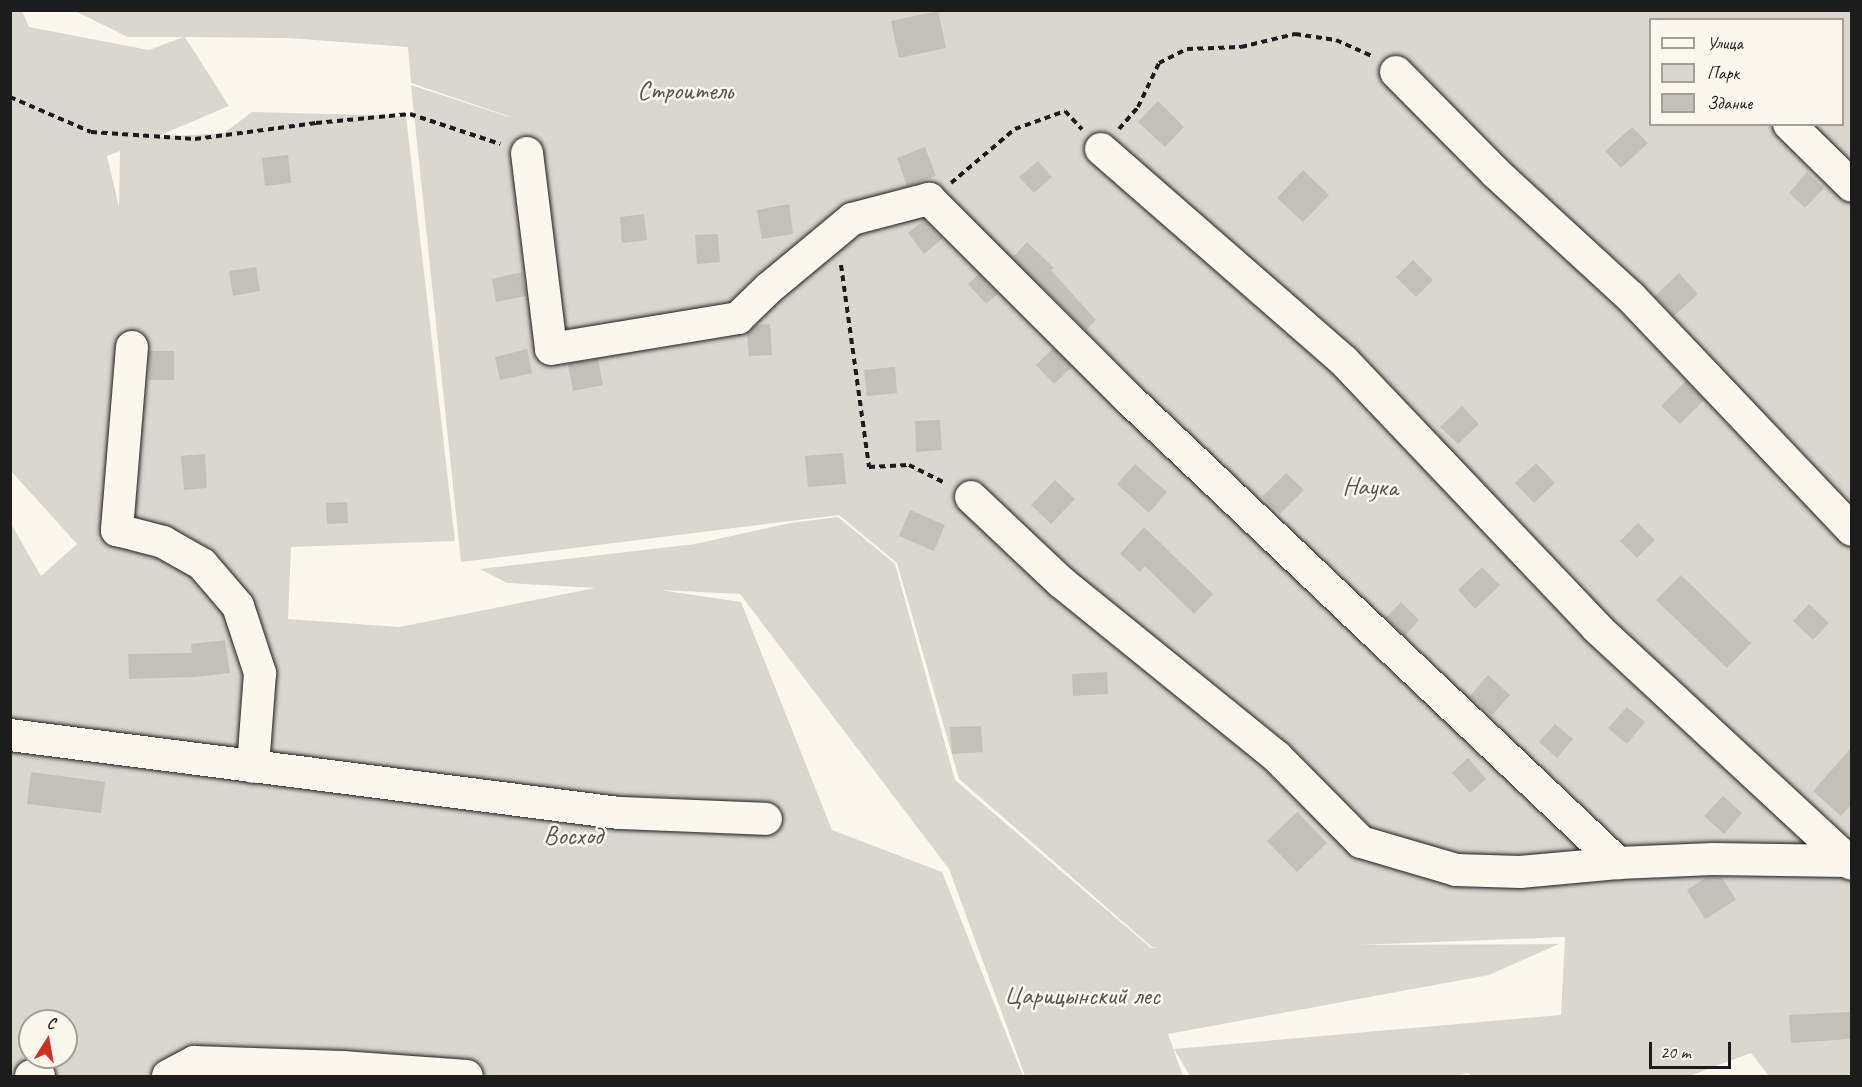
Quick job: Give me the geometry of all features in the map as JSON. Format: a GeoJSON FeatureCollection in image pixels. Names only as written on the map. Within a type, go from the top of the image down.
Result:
{"type":"FeatureCollection","features":[{"type":"Feature","properties":{"kind":"lane"},"geometry":{"type":"LineString","coordinates":[[1396,72],[1496,173],[1631,297],[1851,530]]}},
{"type":"Feature","properties":{"kind":"lane"},"geometry":{"type":"LineString","coordinates":[[1791,126],[1851,186]]}},
{"type":"Feature","properties":{"kind":"lane"},"geometry":{"type":"LineString","coordinates":[[1101,149],[1344,361],[1598,628],[1850,863]]}},
{"type":"Feature","properties":{"kind":"lane"},"geometry":{"type":"LineString","coordinates":[[527,153],[551,349],[738,318],[852,219],[929,199],[1128,398],[1618,863]]}},
{"type":"Feature","properties":{"kind":"lane"},"geometry":{"type":"LineString","coordinates":[[132,347],[117,530],[162,542],[202,564],[238,606],[260,673],[254,766]]}},
{"type":"Feature","properties":{"kind":"lane"},"geometry":{"type":"LineString","coordinates":[[971,497],[1061,582],[1276,756],[1360,842],[1456,870],[1520,873],[1618,863],[1713,859],[1850,863]]}},
{"type":"Feature","properties":{"kind":"lane"},"geometry":{"type":"LineString","coordinates":[[10,735],[619,813],[766,819]]}},
{"type":"Feature","properties":{"kind":"lane"},"geometry":{"type":"LineString","coordinates":[[168,1077],[194,1062],[342,1066],[467,1077]]}},
{"type":"Feature","properties":{"kind":"lane"},"geometry":{"type":"LineString","coordinates":[[31,1077],[39,1077]]}},
{"type":"Feature","properties":{"kind":"path"},"geometry":{"type":"LineString","coordinates":[[929,199],[971,169],[1016,129],[1065,111],[1101,149],[1138,107],[1159,63],[1187,49],[1240,46],[1295,34],[1336,40],[1372,56],[1396,72]]}},
{"type":"Feature","properties":{"kind":"path"},"geometry":{"type":"LineString","coordinates":[[10,97],[91,132],[195,140],[316,123],[410,114],[527,153]]}},
{"type":"Feature","properties":{"kind":"path"},"geometry":{"type":"LineString","coordinates":[[837,232],[869,466],[909,465],[971,497]]}},
{"type":"Feature","properties":{"kind":"green space"},"geometry":{"type":"Polygon","coordinates":[[[11,11],[22,11],[29,27],[149,50],[183,37],[128,37],[75,11],[1851,11],[1851,1076],[1769,1076],[1751,1053],[1689,1076],[1471,1076],[1468,1073],[1457,1076],[1190,1076],[1174,1049],[1561,1015],[1565,937],[1358,945],[1559,944],[1489,975],[1168,1034],[1183,1076],[1025,1076],[949,869],[740,594],[660,590],[741,602],[832,830],[942,872],[1023,1076],[11,1076],[10,522],[41,576],[77,544],[11,471],[11,11]],[[185,37],[229,106],[156,137],[224,133],[252,112],[406,116],[455,541],[291,547],[288,619],[399,627],[595,588],[507,583],[480,569],[695,544],[790,523],[838,517],[895,564],[955,780],[1151,948],[1160,948],[1152,947],[959,779],[897,563],[839,515],[461,562],[411,85],[525,122],[411,83],[408,47],[288,38],[185,37]],[[120,151],[107,156],[119,207],[120,151]]]}},
{"type":"Feature","properties":{"kind":"building"},"geometry":{"type":"Polygon","coordinates":[[[938,11],[946,48],[899,58],[891,21],[938,11]]]}},
{"type":"Feature","properties":{"kind":"building"},"geometry":{"type":"Polygon","coordinates":[[[1158,101],[1184,127],[1165,147],[1138,122],[1158,101]]]}},
{"type":"Feature","properties":{"kind":"building"},"geometry":{"type":"Polygon","coordinates":[[[1632,127],[1648,143],[1621,168],[1605,151],[1632,127]]]}},
{"type":"Feature","properties":{"kind":"building"},"geometry":{"type":"Polygon","coordinates":[[[925,147],[936,176],[907,186],[897,158],[925,147]]]}},
{"type":"Feature","properties":{"kind":"building"},"geometry":{"type":"Polygon","coordinates":[[[288,155],[291,183],[265,186],[262,158],[288,155]]]}},
{"type":"Feature","properties":{"kind":"building"},"geometry":{"type":"Polygon","coordinates":[[[1038,161],[1052,177],[1034,193],[1019,177],[1038,161]]]}},
{"type":"Feature","properties":{"kind":"building"},"geometry":{"type":"Polygon","coordinates":[[[1303,170],[1329,195],[1303,222],[1277,198],[1303,170]]]}},
{"type":"Feature","properties":{"kind":"building"},"geometry":{"type":"Polygon","coordinates":[[[1807,172],[1824,188],[1805,208],[1789,193],[1807,172]]]}},
{"type":"Feature","properties":{"kind":"building"},"geometry":{"type":"Polygon","coordinates":[[[789,204],[793,234],[762,239],[757,210],[789,204]]]}},
{"type":"Feature","properties":{"kind":"building"},"geometry":{"type":"Polygon","coordinates":[[[644,214],[647,240],[622,243],[620,217],[644,214]]]}},
{"type":"Feature","properties":{"kind":"building"},"geometry":{"type":"Polygon","coordinates":[[[924,220],[943,238],[924,254],[908,233],[924,220]]]}},
{"type":"Feature","properties":{"kind":"building"},"geometry":{"type":"Polygon","coordinates":[[[718,234],[720,262],[697,264],[695,235],[718,234]]]}},
{"type":"Feature","properties":{"kind":"building"},"geometry":{"type":"Polygon","coordinates":[[[1027,242],[1054,268],[1051,270],[1096,320],[1086,330],[1013,257],[1027,242]]]}},
{"type":"Feature","properties":{"kind":"building"},"geometry":{"type":"Polygon","coordinates":[[[1413,260],[1433,280],[1416,297],[1396,277],[1413,260]]]}},
{"type":"Feature","properties":{"kind":"building"},"geometry":{"type":"Polygon","coordinates":[[[256,267],[260,291],[233,296],[229,271],[256,267]]]}},
{"type":"Feature","properties":{"kind":"building"},"geometry":{"type":"Polygon","coordinates":[[[522,272],[526,296],[496,302],[492,279],[522,272]]]}},
{"type":"Feature","properties":{"kind":"building"},"geometry":{"type":"Polygon","coordinates":[[[1679,273],[1698,294],[1674,316],[1655,296],[1679,273]]]}},
{"type":"Feature","properties":{"kind":"building"},"geometry":{"type":"Polygon","coordinates":[[[979,274],[998,294],[986,304],[968,284],[979,274]]]}},
{"type":"Feature","properties":{"kind":"building"},"geometry":{"type":"Polygon","coordinates":[[[770,324],[772,355],[749,356],[747,333],[757,325],[770,324]]]}},
{"type":"Feature","properties":{"kind":"building"},"geometry":{"type":"Polygon","coordinates":[[[1053,348],[1072,367],[1054,384],[1036,365],[1053,348]]]}},
{"type":"Feature","properties":{"kind":"building"},"geometry":{"type":"Polygon","coordinates":[[[527,349],[532,373],[500,380],[495,357],[527,349]]]}},
{"type":"Feature","properties":{"kind":"building"},"geometry":{"type":"Polygon","coordinates":[[[150,351],[174,351],[174,380],[149,380],[150,351]]]}},
{"type":"Feature","properties":{"kind":"building"},"geometry":{"type":"Polygon","coordinates":[[[598,359],[603,385],[573,391],[568,364],[598,359]]]}},
{"type":"Feature","properties":{"kind":"building"},"geometry":{"type":"Polygon","coordinates":[[[895,367],[897,393],[867,396],[864,370],[895,367]]]}},
{"type":"Feature","properties":{"kind":"building"},"geometry":{"type":"Polygon","coordinates":[[[1686,381],[1704,400],[1680,424],[1661,406],[1686,381]]]}},
{"type":"Feature","properties":{"kind":"building"},"geometry":{"type":"Polygon","coordinates":[[[1462,406],[1479,424],[1458,444],[1440,427],[1462,406]]]}},
{"type":"Feature","properties":{"kind":"building"},"geometry":{"type":"Polygon","coordinates":[[[940,420],[942,450],[916,452],[915,421],[940,420]]]}},
{"type":"Feature","properties":{"kind":"building"},"geometry":{"type":"Polygon","coordinates":[[[843,453],[846,484],[808,487],[805,456],[843,453]]]}},
{"type":"Feature","properties":{"kind":"building"},"geometry":{"type":"Polygon","coordinates":[[[205,454],[207,488],[184,490],[181,456],[205,454]]]}},
{"type":"Feature","properties":{"kind":"building"},"geometry":{"type":"Polygon","coordinates":[[[1536,463],[1555,483],[1534,503],[1515,483],[1536,463]]]}},
{"type":"Feature","properties":{"kind":"building"},"geometry":{"type":"Polygon","coordinates":[[[1135,464],[1167,492],[1149,513],[1117,484],[1135,464]]]}},
{"type":"Feature","properties":{"kind":"building"},"geometry":{"type":"Polygon","coordinates":[[[1286,473],[1304,490],[1280,514],[1262,497],[1286,473]]]}},
{"type":"Feature","properties":{"kind":"building"},"geometry":{"type":"Polygon","coordinates":[[[1055,480],[1075,499],[1051,524],[1031,505],[1055,480]]]}},
{"type":"Feature","properties":{"kind":"building"},"geometry":{"type":"Polygon","coordinates":[[[347,502],[348,523],[327,524],[326,503],[347,502]]]}},
{"type":"Feature","properties":{"kind":"building"},"geometry":{"type":"Polygon","coordinates":[[[910,510],[945,525],[934,551],[899,536],[910,510]]]}},
{"type":"Feature","properties":{"kind":"building"},"geometry":{"type":"Polygon","coordinates":[[[1638,523],[1655,540],[1637,558],[1620,541],[1638,523]]]}},
{"type":"Feature","properties":{"kind":"building"},"geometry":{"type":"Polygon","coordinates":[[[1144,527],[1213,594],[1194,614],[1145,566],[1140,572],[1120,554],[1144,527]]]}},
{"type":"Feature","properties":{"kind":"building"},"geometry":{"type":"Polygon","coordinates":[[[1482,567],[1500,585],[1475,609],[1458,590],[1482,567]]]}},
{"type":"Feature","properties":{"kind":"building"},"geometry":{"type":"Polygon","coordinates":[[[1681,575],[1751,643],[1727,668],[1656,600],[1681,575]]]}},
{"type":"Feature","properties":{"kind":"building"},"geometry":{"type":"Polygon","coordinates":[[[1401,602],[1419,620],[1405,636],[1386,618],[1401,602]]]}},
{"type":"Feature","properties":{"kind":"building"},"geometry":{"type":"Polygon","coordinates":[[[1809,604],[1829,623],[1813,640],[1793,621],[1809,604]]]}},
{"type":"Feature","properties":{"kind":"building"},"geometry":{"type":"Polygon","coordinates":[[[225,640],[230,673],[195,677],[129,679],[128,654],[192,653],[191,644],[225,640]]]}},
{"type":"Feature","properties":{"kind":"building"},"geometry":{"type":"Polygon","coordinates":[[[1107,672],[1108,694],[1073,696],[1072,674],[1107,672]]]}},
{"type":"Feature","properties":{"kind":"building"},"geometry":{"type":"Polygon","coordinates":[[[1488,675],[1510,695],[1492,715],[1470,696],[1488,675]]]}},
{"type":"Feature","properties":{"kind":"building"},"geometry":{"type":"Polygon","coordinates":[[[1627,707],[1645,722],[1627,744],[1608,728],[1627,707]]]}},
{"type":"Feature","properties":{"kind":"building"},"geometry":{"type":"Polygon","coordinates":[[[1555,724],[1573,739],[1557,758],[1539,742],[1555,724]]]}},
{"type":"Feature","properties":{"kind":"building"},"geometry":{"type":"Polygon","coordinates":[[[981,726],[983,752],[952,754],[950,727],[981,726]]]}},
{"type":"Feature","properties":{"kind":"building"},"geometry":{"type":"Polygon","coordinates":[[[1851,748],[1851,805],[1841,816],[1813,791],[1851,748]]]}},
{"type":"Feature","properties":{"kind":"building"},"geometry":{"type":"Polygon","coordinates":[[[1468,758],[1486,779],[1470,793],[1452,773],[1468,758]]]}},
{"type":"Feature","properties":{"kind":"building"},"geometry":{"type":"Polygon","coordinates":[[[31,772],[105,782],[101,813],[27,804],[31,772]]]}},
{"type":"Feature","properties":{"kind":"building"},"geometry":{"type":"Polygon","coordinates":[[[1723,796],[1742,813],[1724,834],[1704,816],[1723,796]]]}},
{"type":"Feature","properties":{"kind":"building"},"geometry":{"type":"Polygon","coordinates":[[[1297,812],[1327,843],[1297,872],[1267,841],[1297,812]]]}},
{"type":"Feature","properties":{"kind":"building"},"geometry":{"type":"Polygon","coordinates":[[[1707,877],[1722,877],[1736,900],[1705,919],[1687,890],[1707,877]]]}},
{"type":"Feature","properties":{"kind":"building"},"geometry":{"type":"Polygon","coordinates":[[[1851,1012],[1851,1039],[1791,1043],[1789,1015],[1851,1012]]]}},
{"type":"Feature","properties":{"kind":"park label","name":"Строитель"},"geometry":{"type":"Point","coordinates":[685,91]}},
{"type":"Feature","properties":{"kind":"park label","name":"Наука"},"geometry":{"type":"Point","coordinates":[1370,487]}},
{"type":"Feature","properties":{"kind":"park label","name":"Восход"},"geometry":{"type":"Point","coordinates":[573,836]}},
{"type":"Feature","properties":{"kind":"park label","name":"Царицынский лес"},"geometry":{"type":"Point","coordinates":[1082,996]}}]}
